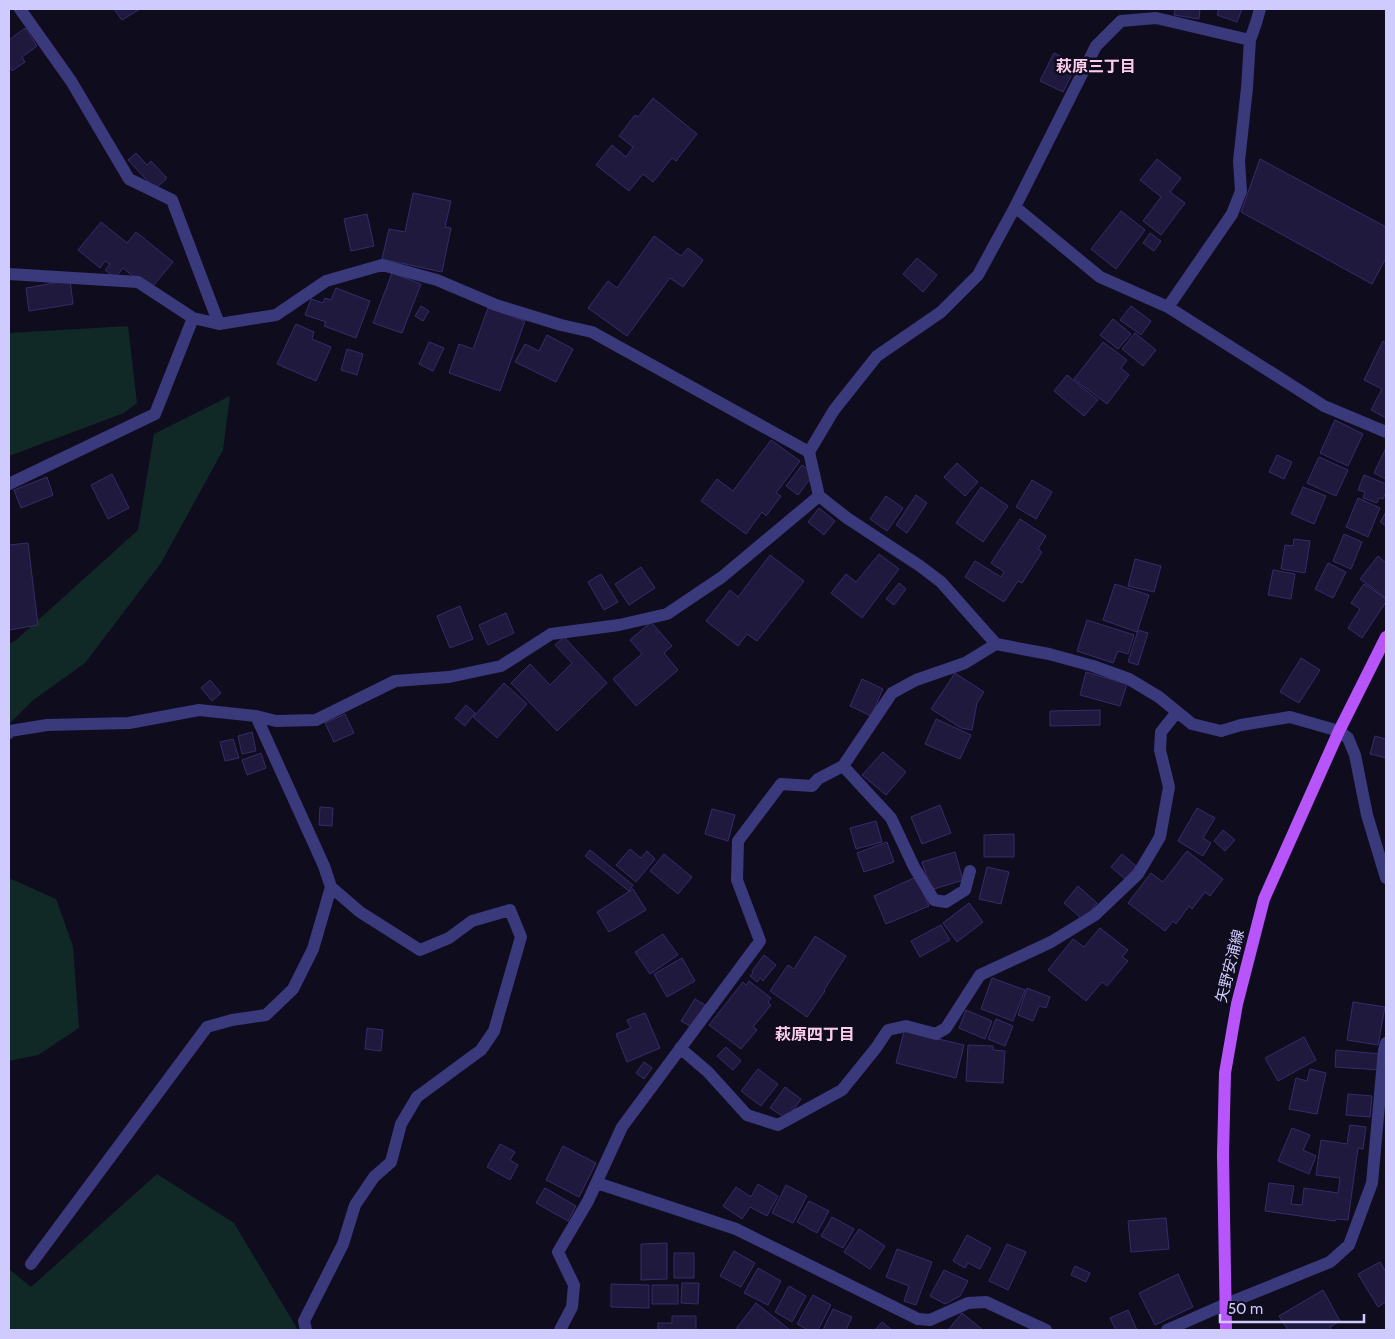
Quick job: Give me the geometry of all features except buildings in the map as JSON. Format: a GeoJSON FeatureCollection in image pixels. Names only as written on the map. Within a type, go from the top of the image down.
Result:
{"type":"FeatureCollection","features":[{"type":"Feature","properties":{"kind":"main road","name":"矢野安浦線"},"geometry":{"type":"LineString","coordinates":[[1226,1330],[1223,1155],[1225,1073],[1237,1004],[1264,899],[1339,731],[1384,643]]}},
{"type":"Feature","properties":{"kind":"street"},"geometry":{"type":"LineString","coordinates":[[20,9],[71,81],[129,179],[172,200],[219,324]]}},
{"type":"Feature","properties":{"kind":"street"},"geometry":{"type":"LineString","coordinates":[[1168,307],[1232,214],[1241,191],[1240,161],[1250,40],[1260,9]]}},
{"type":"Feature","properties":{"kind":"street"},"geometry":{"type":"LineString","coordinates":[[1250,40],[1156,18],[1122,21],[1096,46],[1015,207],[978,275],[940,312],[877,356],[834,410],[810,452],[819,496],[847,518],[941,582],[996,644],[1067,659],[1129,679],[1159,697],[1192,724],[1221,731],[1241,725],[1290,717],[1339,731],[1348,738],[1355,755],[1367,815],[1386,878]]}},
{"type":"Feature","properties":{"kind":"street"},"geometry":{"type":"LineString","coordinates":[[1015,207],[1100,277],[1168,307],[1324,406],[1386,432]]}},
{"type":"Feature","properties":{"kind":"street"},"geometry":{"type":"LineString","coordinates":[[9,274],[138,282],[193,318],[219,324],[276,316],[326,282],[382,265],[437,280],[496,305],[561,325],[592,332],[810,452]]}},
{"type":"Feature","properties":{"kind":"street"},"geometry":{"type":"LineString","coordinates":[[9,484],[155,414],[193,318]]}},
{"type":"Feature","properties":{"kind":"street"},"geometry":{"type":"LineString","coordinates":[[9,733],[10,731],[48,725],[129,723],[199,710],[256,716],[276,721],[316,720],[395,681],[449,676],[502,666],[551,634],[619,625],[667,614],[722,577],[819,496]]}},
{"type":"Feature","properties":{"kind":"street"},"geometry":{"type":"LineString","coordinates":[[560,1330],[572,1307],[574,1285],[558,1252],[588,1201],[622,1127],[760,941],[737,880],[738,841],[781,784],[812,786],[818,779],[843,766],[892,693],[916,680],[964,662],[996,644]]}},
{"type":"Feature","properties":{"kind":"street"},"geometry":{"type":"LineString","coordinates":[[680,1048],[708,1072],[748,1115],[778,1125],[842,1090],[888,1030],[906,1026],[936,1034],[946,1028],[980,975],[1051,942],[1095,915],[1138,874],[1160,837],[1169,787],[1160,750],[1161,732],[1177,712]]}},
{"type":"Feature","properties":{"kind":"street"},"geometry":{"type":"LineString","coordinates":[[256,716],[320,857],[331,887],[360,912],[420,950],[449,938],[472,921],[510,910],[521,937],[494,1031],[481,1050],[417,1097],[401,1124],[391,1162],[374,1177],[355,1205],[343,1244],[304,1321],[306,1330]]}},
{"type":"Feature","properties":{"kind":"street"},"geometry":{"type":"LineString","coordinates":[[843,766],[891,818],[914,867],[934,900],[946,902],[965,890],[970,871]]}},
{"type":"Feature","properties":{"kind":"street"},"geometry":{"type":"LineString","coordinates":[[30,1264],[207,1027],[266,1014],[293,989],[313,949],[331,887]]}},
{"type":"Feature","properties":{"kind":"street"},"geometry":{"type":"LineString","coordinates":[[1167,1330],[1330,1262],[1349,1245],[1372,1183],[1386,1043]]}},
{"type":"Feature","properties":{"kind":"street"},"geometry":{"type":"LineString","coordinates":[[597,1183],[736,1229],[907,1315],[920,1325],[968,1303],[986,1302],[1046,1330]]}},
{"type":"Feature","properties":{"kind":"green space"},"geometry":{"type":"Polygon","coordinates":[[[128,326],[137,403],[124,413],[9,456],[9,333],[128,326]]]}},
{"type":"Feature","properties":{"kind":"green space"},"geometry":{"type":"Polygon","coordinates":[[[230,396],[223,450],[161,563],[85,663],[32,701],[9,724],[9,644],[15,641],[138,530],[154,434],[230,396]]]}},
{"type":"Feature","properties":{"kind":"green space"},"geometry":{"type":"Polygon","coordinates":[[[9,878],[56,899],[73,946],[79,1028],[38,1055],[9,1061],[9,878]]]}},
{"type":"Feature","properties":{"kind":"green space"},"geometry":{"type":"Polygon","coordinates":[[[157,1174],[234,1223],[298,1330],[9,1330],[9,1269],[31,1287],[157,1174]]]}},
{"type":"Feature","properties":{"kind":"district","name":"萩原三丁目"},"geometry":{"type":"Point","coordinates":[1096,66]}},
{"type":"Feature","properties":{"kind":"district","name":"萩原四丁目"},"geometry":{"type":"Point","coordinates":[815,1034]}}]}
